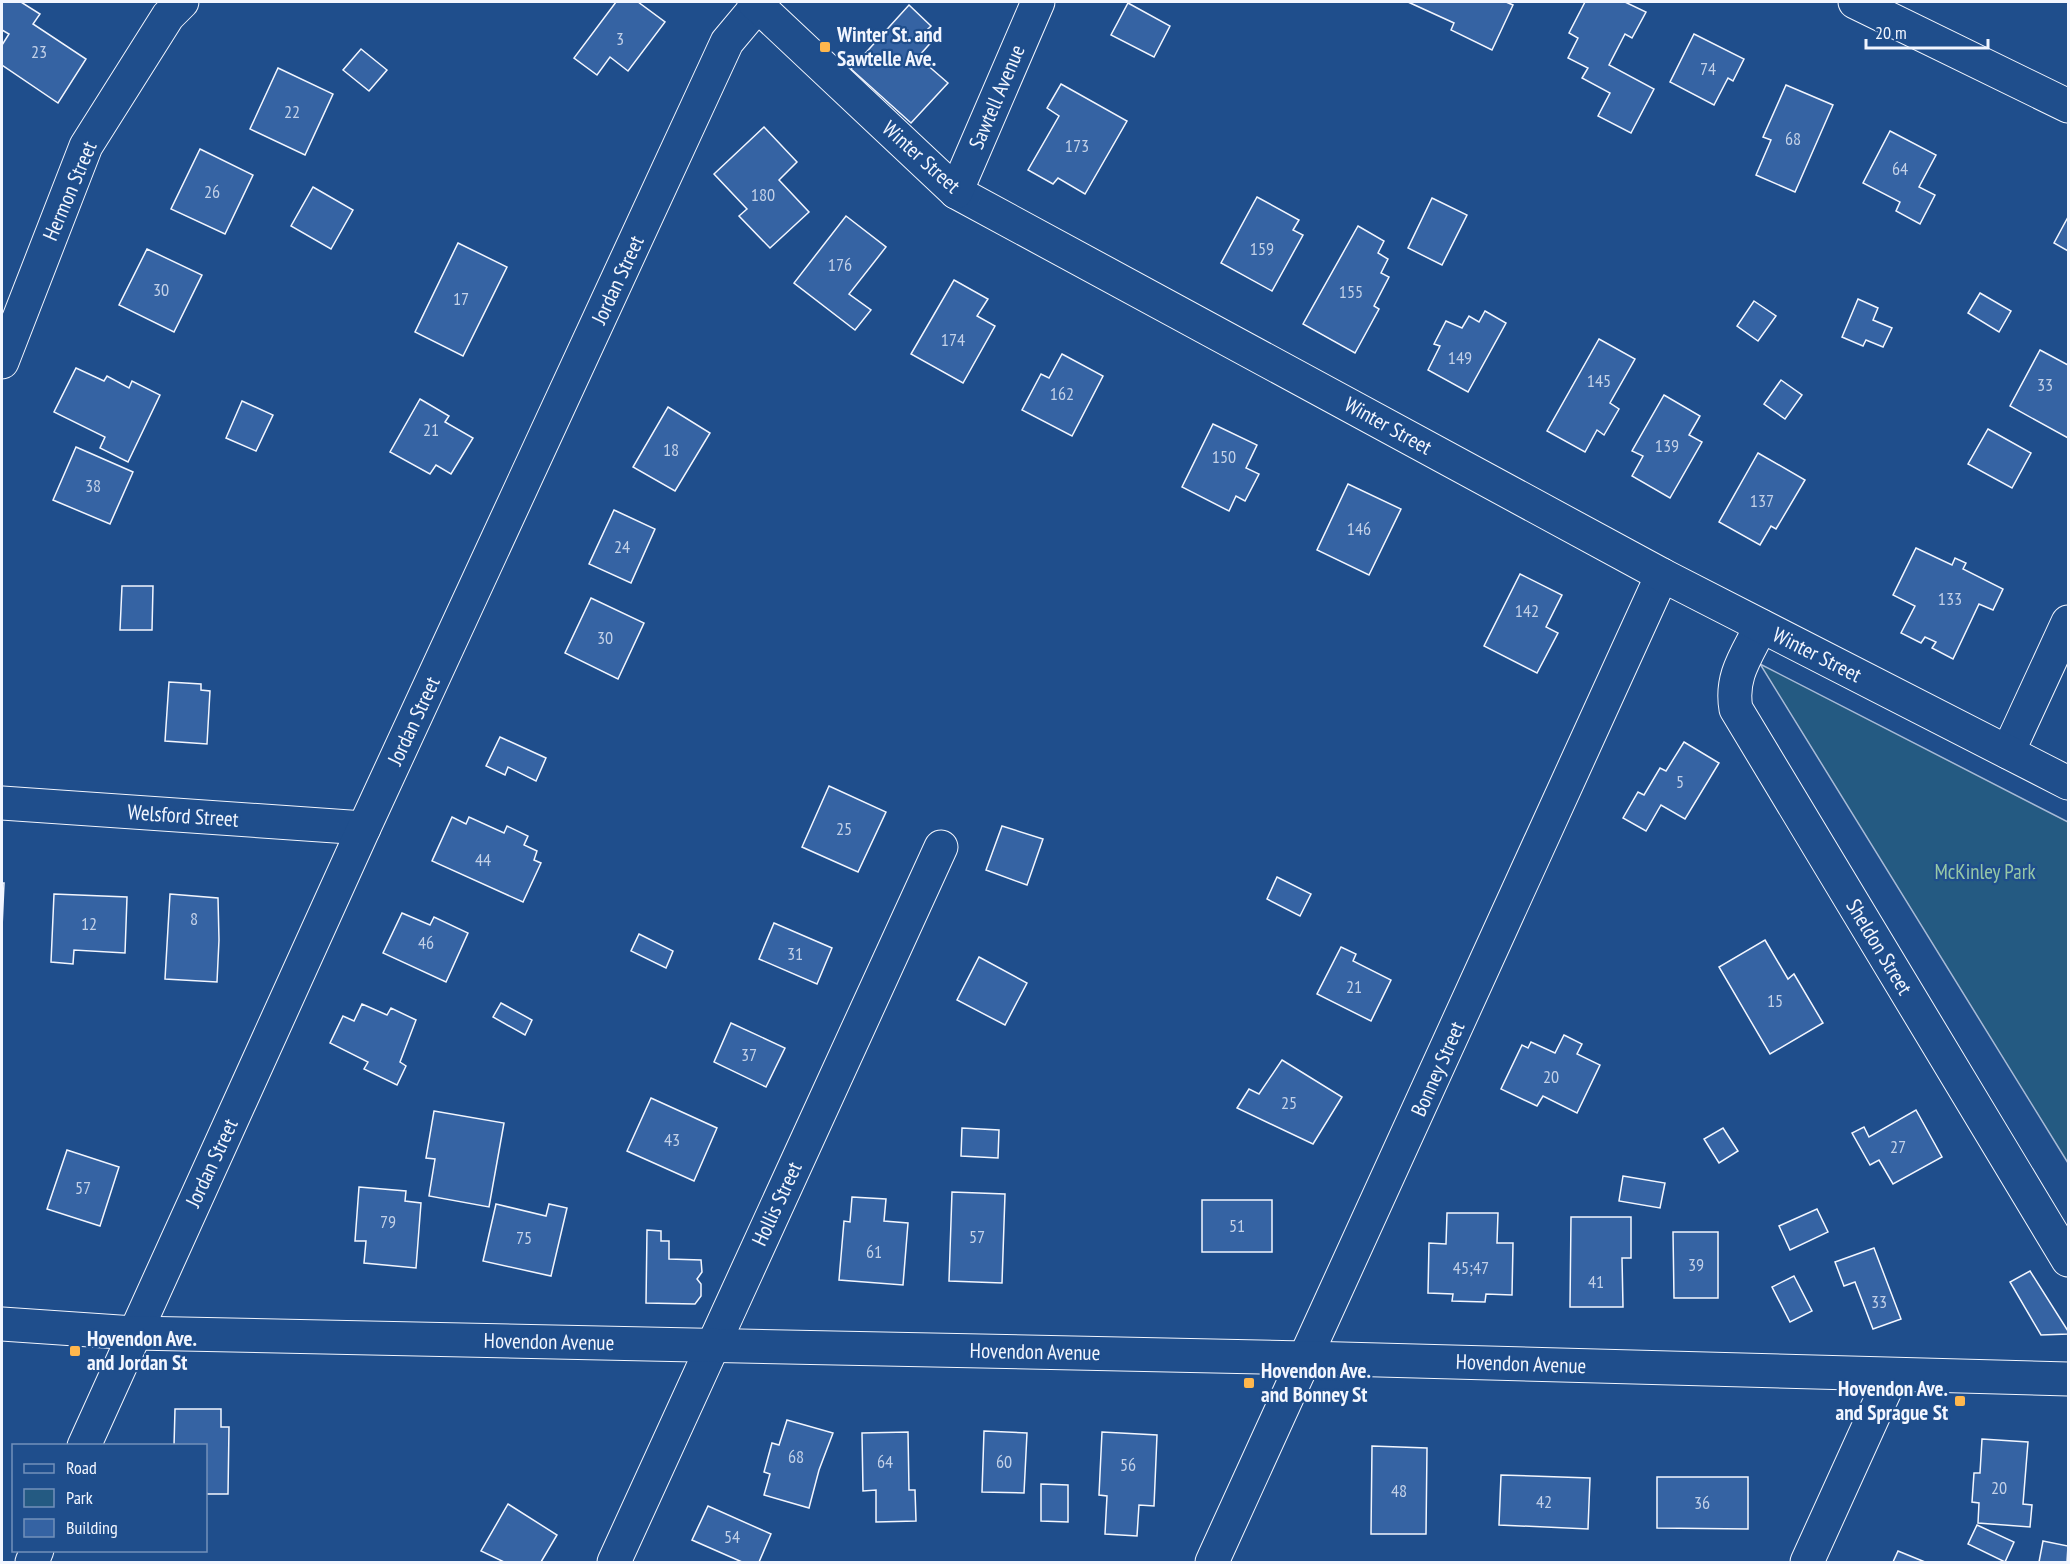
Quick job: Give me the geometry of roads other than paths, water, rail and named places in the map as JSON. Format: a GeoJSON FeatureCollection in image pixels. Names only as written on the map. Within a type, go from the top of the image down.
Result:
{"type":"FeatureCollection","features":[{"type":"Feature","properties":{"kind":"street","name":"Hermon Street"},"geometry":{"type":"LineString","coordinates":[[2,362],[86,146],[168,16],[182,2]]}},
{"type":"Feature","properties":{"kind":"street","name":"Sawtell Avenue"},"geometry":{"type":"LineString","coordinates":[[956,192],[1038,2]]}},
{"type":"Feature","properties":{"kind":"street"},"geometry":{"type":"LineString","coordinates":[[1855,2],[2068,106]]}},
{"type":"Feature","properties":{"kind":"street","name":"Winter Street"},"geometry":{"type":"LineString","coordinates":[[756,3],[956,192],[1662,575],[2068,783]]}},
{"type":"Feature","properties":{"kind":"street","name":"Jordan Street"},"geometry":{"type":"LineString","coordinates":[[85,1444],[364,828],[728,42],[756,3]]}},
{"type":"Feature","properties":{"kind":"street","name":"Bonney Street"},"geometry":{"type":"LineString","coordinates":[[1212,1563],[1662,575]]}},
{"type":"Feature","properties":{"kind":"street"},"geometry":{"type":"LineString","coordinates":[[2008,752],[2068,622]]}},
{"type":"Feature","properties":{"kind":"street","name":"Sheldon Street"},"geometry":{"type":"LineString","coordinates":[[1761,626],[1736,679],[1733,693],[1736,709],[2068,1260]]}},
{"type":"Feature","properties":{"kind":"street","name":"Welsford Street"},"geometry":{"type":"LineString","coordinates":[[2,803],[364,828]]}},
{"type":"Feature","properties":{"kind":"street","name":"Hollis Street"},"geometry":{"type":"LineString","coordinates":[[614,1563],[941,847]]}},
{"type":"Feature","properties":{"kind":"street","name":"Hovendon Avenue"},"geometry":{"type":"LineString","coordinates":[[2,1324],[134,1333],[1306,1358],[2068,1378]]}},
{"type":"Feature","properties":{"kind":"street"},"geometry":{"type":"LineString","coordinates":[[1807,1563],[1892,1375]]}},
{"type":"Feature","properties":{"kind":"place","name":"Winter St. and Sawtelle Ave."},"geometry":{"type":"Point","coordinates":[825,47]}},
{"type":"Feature","properties":{"kind":"place","name":"Hovendon Ave. and Jordan St"},"geometry":{"type":"Point","coordinates":[75,1351]}},
{"type":"Feature","properties":{"kind":"place","name":"Hovendon Ave. and Bonney St"},"geometry":{"type":"Point","coordinates":[1249,1383]}},
{"type":"Feature","properties":{"kind":"place","name":"Hovendon Ave. and Sprague St"},"geometry":{"type":"Point","coordinates":[1960,1401]}},
{"type":"Feature","properties":{"kind":"park label","name":"McKinley Park"},"geometry":{"type":"Point","coordinates":[1985,872]}}]}
